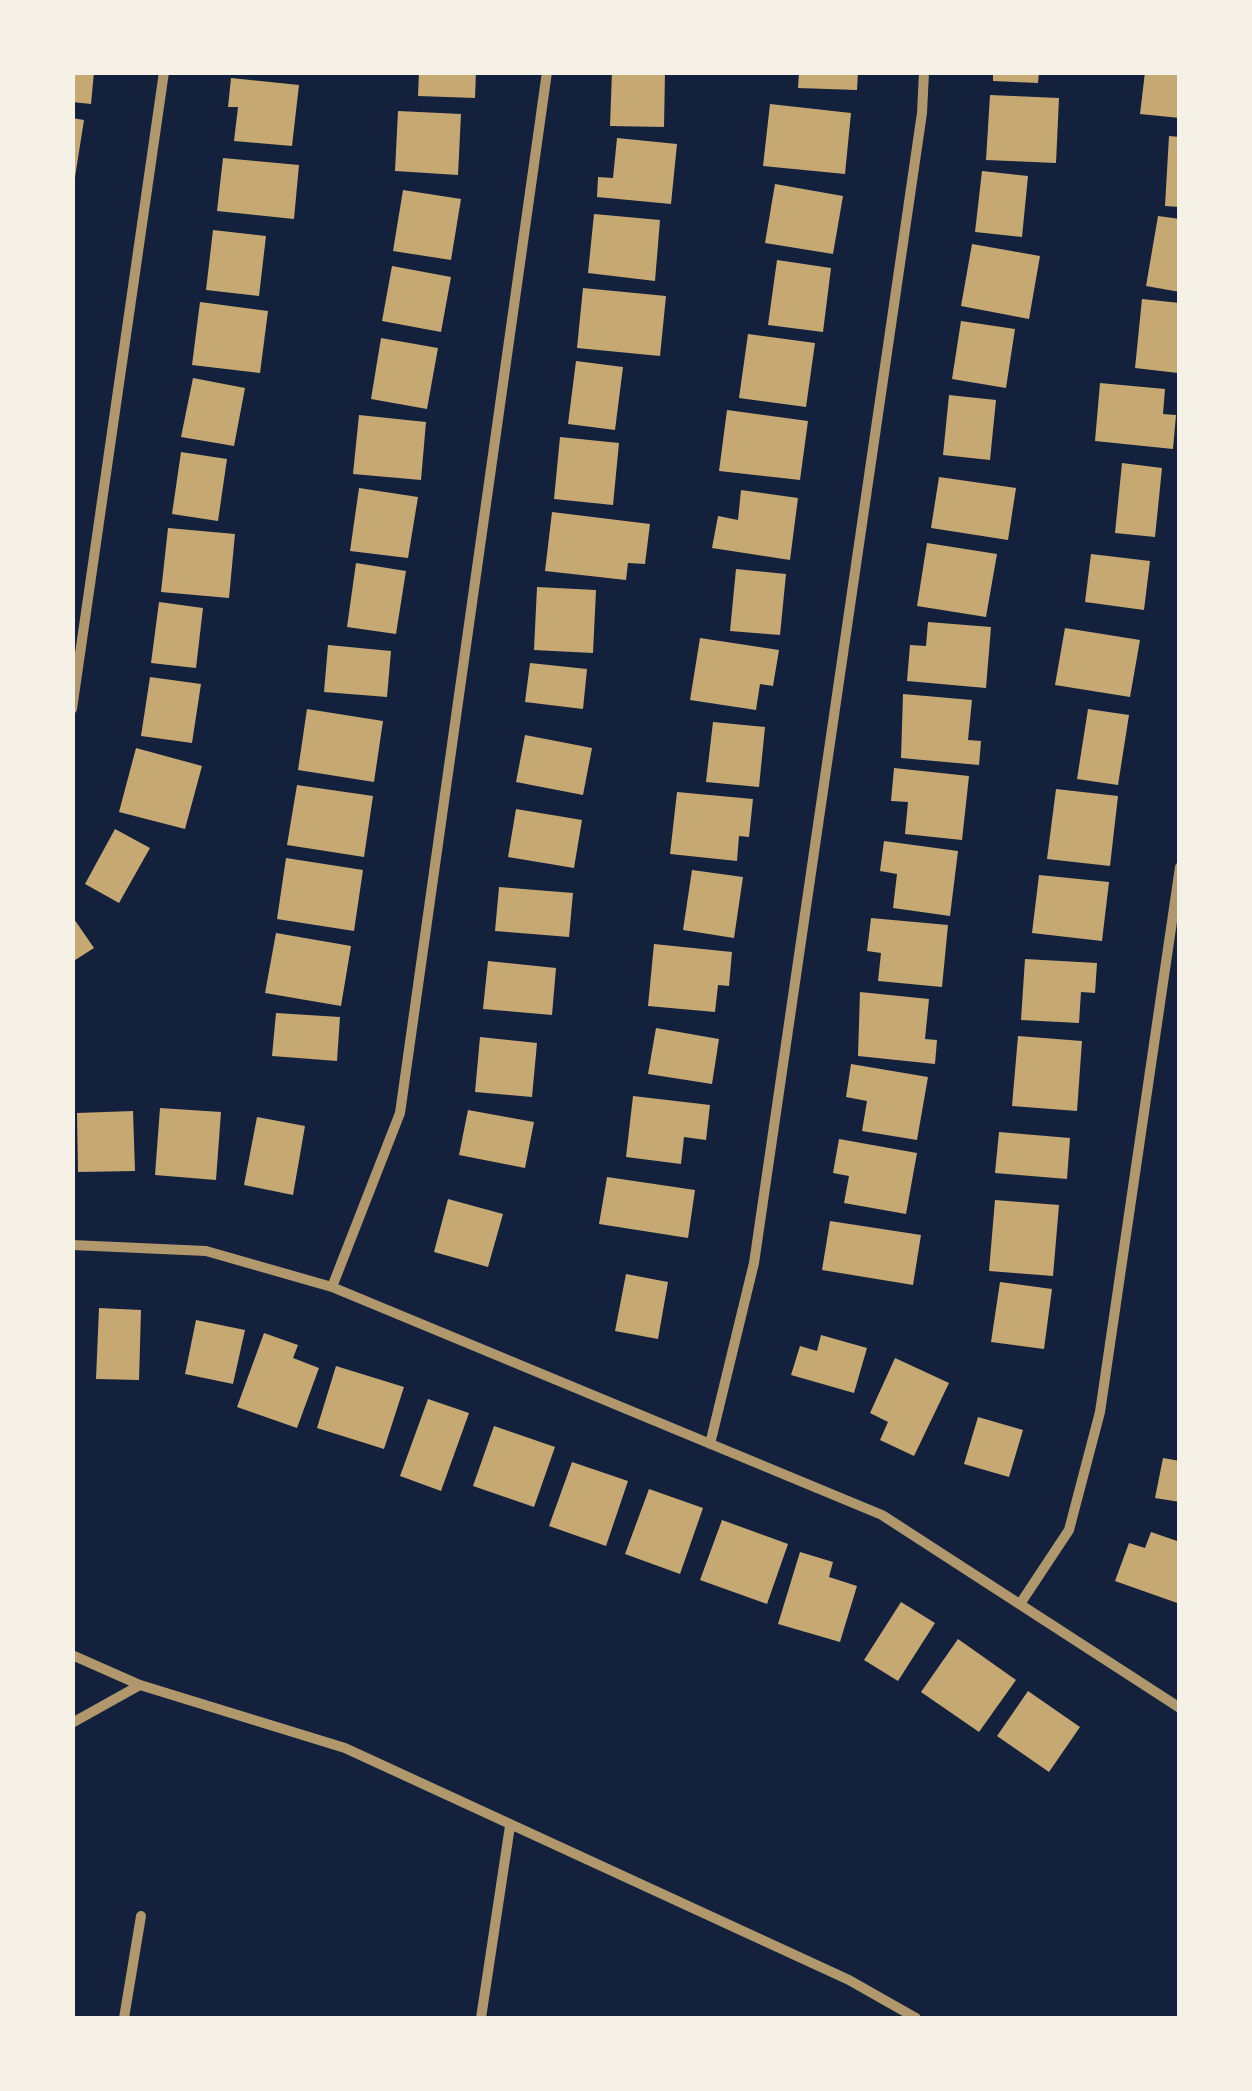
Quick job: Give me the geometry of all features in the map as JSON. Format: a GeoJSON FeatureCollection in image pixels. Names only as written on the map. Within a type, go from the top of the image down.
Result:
{"type":"FeatureCollection","features":[{"type":"Feature","properties":{"kind":"street"},"geometry":{"type":"LineString","coordinates":[[72,709],[164,72]]}},
{"type":"Feature","properties":{"kind":"street"},"geometry":{"type":"LineString","coordinates":[[332,1286],[400,1113],[546,72]]}},
{"type":"Feature","properties":{"kind":"street"},"geometry":{"type":"LineString","coordinates":[[710,1444],[754,1263],[919,132],[924,72]]}},
{"type":"Feature","properties":{"kind":"street"},"geometry":{"type":"LineString","coordinates":[[1020,1604],[1068,1530],[1100,1412],[1180,867]]}},
{"type":"Feature","properties":{"kind":"street"},"geometry":{"type":"LineString","coordinates":[[72,1246],[206,1252],[332,1286],[882,1515],[1180,1708]]}},
{"type":"Feature","properties":{"kind":"street"},"geometry":{"type":"LineString","coordinates":[[72,1655],[140,1685],[345,1748],[849,1980],[916,2018]]}},
{"type":"Feature","properties":{"kind":"street"},"geometry":{"type":"LineString","coordinates":[[72,1723],[140,1685]]}},
{"type":"Feature","properties":{"kind":"street"},"geometry":{"type":"LineString","coordinates":[[480,2018],[510,1826]]}},
{"type":"Feature","properties":{"kind":"street"},"geometry":{"type":"LineString","coordinates":[[124,2018],[141,1916]]}},
{"type":"Feature","properties":{"kind":"building"},"geometry":{"type":"Polygon","coordinates":[[[72,72],[94,72],[91,104],[72,102],[72,72]]]}},
{"type":"Feature","properties":{"kind":"building"},"geometry":{"type":"Polygon","coordinates":[[[419,72],[476,72],[475,98],[418,96],[419,72]]]}},
{"type":"Feature","properties":{"kind":"building"},"geometry":{"type":"Polygon","coordinates":[[[612,72],[665,72],[664,127],[610,126],[612,72]]]}},
{"type":"Feature","properties":{"kind":"building"},"geometry":{"type":"Polygon","coordinates":[[[799,72],[858,72],[857,90],[798,88],[799,72]]]}},
{"type":"Feature","properties":{"kind":"building"},"geometry":{"type":"Polygon","coordinates":[[[993,72],[1039,72],[1038,83],[993,81],[993,72]]]}},
{"type":"Feature","properties":{"kind":"building"},"geometry":{"type":"Polygon","coordinates":[[[1145,72],[1180,72],[1180,118],[1140,114],[1145,72]]]}},
{"type":"Feature","properties":{"kind":"building"},"geometry":{"type":"Polygon","coordinates":[[[231,78],[299,85],[292,146],[234,141],[238,107],[228,107],[231,78]]]}},
{"type":"Feature","properties":{"kind":"building"},"geometry":{"type":"Polygon","coordinates":[[[990,95],[1059,98],[1056,163],[986,160],[990,95]]]}},
{"type":"Feature","properties":{"kind":"building"},"geometry":{"type":"Polygon","coordinates":[[[770,104],[851,113],[845,174],[763,166],[770,104]]]}},
{"type":"Feature","properties":{"kind":"building"},"geometry":{"type":"Polygon","coordinates":[[[398,111],[461,114],[458,175],[395,171],[398,111]]]}},
{"type":"Feature","properties":{"kind":"building"},"geometry":{"type":"Polygon","coordinates":[[[72,118],[84,120],[75,177],[72,177],[72,118]]]}},
{"type":"Feature","properties":{"kind":"building"},"geometry":{"type":"Polygon","coordinates":[[[1169,136],[1180,137],[1180,207],[1165,206],[1169,136]]]}},
{"type":"Feature","properties":{"kind":"building"},"geometry":{"type":"Polygon","coordinates":[[[617,138],[677,144],[671,204],[597,197],[598,177],[613,178],[617,138]]]}},
{"type":"Feature","properties":{"kind":"building"},"geometry":{"type":"Polygon","coordinates":[[[223,158],[299,165],[294,219],[217,211],[223,158]]]}},
{"type":"Feature","properties":{"kind":"building"},"geometry":{"type":"Polygon","coordinates":[[[982,171],[1028,176],[1022,237],[975,232],[982,171]]]}},
{"type":"Feature","properties":{"kind":"building"},"geometry":{"type":"Polygon","coordinates":[[[775,184],[843,196],[833,254],[765,243],[775,184]]]}},
{"type":"Feature","properties":{"kind":"building"},"geometry":{"type":"Polygon","coordinates":[[[403,190],[461,199],[451,260],[393,251],[403,190]]]}},
{"type":"Feature","properties":{"kind":"building"},"geometry":{"type":"Polygon","coordinates":[[[594,214],[660,220],[655,281],[588,273],[594,214]]]}},
{"type":"Feature","properties":{"kind":"building"},"geometry":{"type":"Polygon","coordinates":[[[1158,216],[1180,219],[1180,292],[1146,286],[1158,216]]]}},
{"type":"Feature","properties":{"kind":"building"},"geometry":{"type":"Polygon","coordinates":[[[213,230],[266,236],[259,296],[206,290],[213,230]]]}},
{"type":"Feature","properties":{"kind":"building"},"geometry":{"type":"Polygon","coordinates":[[[972,244],[1040,256],[1029,319],[961,306],[972,244]]]}},
{"type":"Feature","properties":{"kind":"building"},"geometry":{"type":"Polygon","coordinates":[[[777,260],[831,268],[823,332],[768,325],[777,260]]]}},
{"type":"Feature","properties":{"kind":"building"},"geometry":{"type":"Polygon","coordinates":[[[392,266],[451,277],[441,332],[382,321],[392,266]]]}},
{"type":"Feature","properties":{"kind":"building"},"geometry":{"type":"Polygon","coordinates":[[[583,288],[666,296],[660,356],[577,348],[583,288]]]}},
{"type":"Feature","properties":{"kind":"building"},"geometry":{"type":"Polygon","coordinates":[[[1142,299],[1180,303],[1178,373],[1135,368],[1142,299]]]}},
{"type":"Feature","properties":{"kind":"building"},"geometry":{"type":"Polygon","coordinates":[[[200,302],[268,311],[260,373],[192,365],[200,302]]]}},
{"type":"Feature","properties":{"kind":"building"},"geometry":{"type":"Polygon","coordinates":[[[961,321],[1015,329],[1006,388],[952,379],[961,321]]]}},
{"type":"Feature","properties":{"kind":"building"},"geometry":{"type":"Polygon","coordinates":[[[748,334],[815,343],[806,407],[739,398],[748,334]]]}},
{"type":"Feature","properties":{"kind":"building"},"geometry":{"type":"Polygon","coordinates":[[[381,338],[438,348],[427,409],[371,399],[381,338]]]}},
{"type":"Feature","properties":{"kind":"building"},"geometry":{"type":"Polygon","coordinates":[[[576,361],[623,367],[615,430],[568,424],[576,361]]]}},
{"type":"Feature","properties":{"kind":"building"},"geometry":{"type":"Polygon","coordinates":[[[193,378],[245,388],[234,446],[181,437],[193,378]]]}},
{"type":"Feature","properties":{"kind":"building"},"geometry":{"type":"Polygon","coordinates":[[[1100,383],[1165,389],[1163,414],[1176,415],[1173,449],[1095,441],[1100,383]]]}},
{"type":"Feature","properties":{"kind":"building"},"geometry":{"type":"Polygon","coordinates":[[[949,395],[996,400],[990,460],[943,455],[949,395]]]}},
{"type":"Feature","properties":{"kind":"building"},"geometry":{"type":"Polygon","coordinates":[[[727,410],[808,421],[800,480],[719,471],[727,410]]]}},
{"type":"Feature","properties":{"kind":"building"},"geometry":{"type":"Polygon","coordinates":[[[359,415],[426,422],[421,480],[353,474],[359,415]]]}},
{"type":"Feature","properties":{"kind":"building"},"geometry":{"type":"Polygon","coordinates":[[[560,437],[619,443],[613,505],[554,499],[560,437]]]}},
{"type":"Feature","properties":{"kind":"building"},"geometry":{"type":"Polygon","coordinates":[[[181,452],[227,459],[218,521],[172,514],[181,452]]]}},
{"type":"Feature","properties":{"kind":"building"},"geometry":{"type":"Polygon","coordinates":[[[1122,463],[1162,468],[1155,537],[1115,533],[1122,463]]]}},
{"type":"Feature","properties":{"kind":"building"},"geometry":{"type":"Polygon","coordinates":[[[939,477],[1016,488],[1008,540],[931,528],[939,477]]]}},
{"type":"Feature","properties":{"kind":"building"},"geometry":{"type":"Polygon","coordinates":[[[359,488],[418,497],[408,558],[350,551],[359,488]]]}},
{"type":"Feature","properties":{"kind":"building"},"geometry":{"type":"Polygon","coordinates":[[[741,490],[798,498],[790,560],[712,548],[718,516],[738,520],[741,490]]]}},
{"type":"Feature","properties":{"kind":"building"},"geometry":{"type":"Polygon","coordinates":[[[552,512],[650,524],[645,564],[628,563],[626,580],[545,571],[552,512]]]}},
{"type":"Feature","properties":{"kind":"building"},"geometry":{"type":"Polygon","coordinates":[[[168,528],[235,534],[229,598],[161,592],[168,528]]]}},
{"type":"Feature","properties":{"kind":"building"},"geometry":{"type":"Polygon","coordinates":[[[927,543],[997,554],[986,617],[917,606],[927,543]]]}},
{"type":"Feature","properties":{"kind":"building"},"geometry":{"type":"Polygon","coordinates":[[[1091,554],[1150,561],[1144,610],[1085,602],[1091,554]]]}},
{"type":"Feature","properties":{"kind":"building"},"geometry":{"type":"Polygon","coordinates":[[[356,563],[406,571],[396,634],[347,627],[356,563]]]}},
{"type":"Feature","properties":{"kind":"building"},"geometry":{"type":"Polygon","coordinates":[[[736,569],[786,574],[780,635],[730,631],[736,569]]]}},
{"type":"Feature","properties":{"kind":"building"},"geometry":{"type":"Polygon","coordinates":[[[537,587],[596,590],[593,653],[534,650],[537,587]]]}},
{"type":"Feature","properties":{"kind":"building"},"geometry":{"type":"Polygon","coordinates":[[[159,602],[203,608],[196,668],[151,663],[159,602]]]}},
{"type":"Feature","properties":{"kind":"building"},"geometry":{"type":"Polygon","coordinates":[[[928,622],[991,627],[986,688],[907,681],[910,645],[926,646],[928,622]]]}},
{"type":"Feature","properties":{"kind":"building"},"geometry":{"type":"Polygon","coordinates":[[[1065,628],[1140,640],[1130,697],[1055,685],[1065,628]]]}},
{"type":"Feature","properties":{"kind":"building"},"geometry":{"type":"Polygon","coordinates":[[[700,638],[779,650],[773,686],[760,684],[756,710],[690,700],[700,638]]]}},
{"type":"Feature","properties":{"kind":"building"},"geometry":{"type":"Polygon","coordinates":[[[328,645],[391,651],[387,697],[324,692],[328,645]]]}},
{"type":"Feature","properties":{"kind":"building"},"geometry":{"type":"Polygon","coordinates":[[[530,663],[587,669],[583,709],[525,702],[530,663]]]}},
{"type":"Feature","properties":{"kind":"building"},"geometry":{"type":"Polygon","coordinates":[[[150,677],[201,684],[192,743],[141,736],[150,677]]]}},
{"type":"Feature","properties":{"kind":"building"},"geometry":{"type":"Polygon","coordinates":[[[903,694],[972,700],[968,740],[981,741],[979,765],[901,758],[903,694]]]}},
{"type":"Feature","properties":{"kind":"building"},"geometry":{"type":"Polygon","coordinates":[[[307,709],[383,721],[374,782],[298,770],[307,709]]]}},
{"type":"Feature","properties":{"kind":"building"},"geometry":{"type":"Polygon","coordinates":[[[1088,709],[1129,715],[1118,785],[1077,779],[1088,709]]]}},
{"type":"Feature","properties":{"kind":"building"},"geometry":{"type":"Polygon","coordinates":[[[713,722],[765,727],[759,787],[706,782],[713,722]]]}},
{"type":"Feature","properties":{"kind":"building"},"geometry":{"type":"Polygon","coordinates":[[[525,735],[592,748],[583,795],[516,782],[525,735]]]}},
{"type":"Feature","properties":{"kind":"building"},"geometry":{"type":"Polygon","coordinates":[[[136,748],[202,766],[185,829],[119,812],[136,748]]]}},
{"type":"Feature","properties":{"kind":"building"},"geometry":{"type":"Polygon","coordinates":[[[894,768],[969,776],[962,840],[905,834],[908,802],[891,801],[894,768]]]}},
{"type":"Feature","properties":{"kind":"building"},"geometry":{"type":"Polygon","coordinates":[[[297,785],[373,796],[364,857],[287,845],[297,785]]]}},
{"type":"Feature","properties":{"kind":"building"},"geometry":{"type":"Polygon","coordinates":[[[1056,789],[1118,796],[1110,866],[1047,859],[1056,789]]]}},
{"type":"Feature","properties":{"kind":"building"},"geometry":{"type":"Polygon","coordinates":[[[677,792],[753,799],[749,837],[739,836],[737,861],[670,854],[677,792]]]}},
{"type":"Feature","properties":{"kind":"building"},"geometry":{"type":"Polygon","coordinates":[[[516,809],[582,820],[574,868],[508,857],[516,809]]]}},
{"type":"Feature","properties":{"kind":"building"},"geometry":{"type":"Polygon","coordinates":[[[115,829],[150,848],[119,903],[85,884],[115,829]]]}},
{"type":"Feature","properties":{"kind":"building"},"geometry":{"type":"Polygon","coordinates":[[[884,841],[958,851],[950,916],[893,908],[897,874],[880,871],[884,841]]]}},
{"type":"Feature","properties":{"kind":"building"},"geometry":{"type":"Polygon","coordinates":[[[286,858],[363,870],[354,931],[277,919],[286,858]]]}},
{"type":"Feature","properties":{"kind":"building"},"geometry":{"type":"Polygon","coordinates":[[[692,870],[743,877],[734,938],[683,930],[692,870]]]}},
{"type":"Feature","properties":{"kind":"building"},"geometry":{"type":"Polygon","coordinates":[[[1039,875],[1109,882],[1102,941],[1032,933],[1039,875]]]}},
{"type":"Feature","properties":{"kind":"building"},"geometry":{"type":"Polygon","coordinates":[[[499,887],[573,893],[569,937],[495,931],[499,887]]]}},
{"type":"Feature","properties":{"kind":"building"},"geometry":{"type":"Polygon","coordinates":[[[72,916],[94,948],[72,962],[72,916]]]}},
{"type":"Feature","properties":{"kind":"building"},"geometry":{"type":"Polygon","coordinates":[[[871,918],[948,925],[942,987],[878,981],[881,953],[867,951],[871,918]]]}},
{"type":"Feature","properties":{"kind":"building"},"geometry":{"type":"Polygon","coordinates":[[[276,933],[351,946],[341,1006],[265,993],[276,933]]]}},
{"type":"Feature","properties":{"kind":"building"},"geometry":{"type":"Polygon","coordinates":[[[654,944],[732,952],[729,986],[718,985],[715,1012],[648,1006],[654,944]]]}},
{"type":"Feature","properties":{"kind":"building"},"geometry":{"type":"Polygon","coordinates":[[[1025,959],[1097,963],[1095,993],[1081,992],[1079,1023],[1021,1020],[1025,959]]]}},
{"type":"Feature","properties":{"kind":"building"},"geometry":{"type":"Polygon","coordinates":[[[488,961],[556,968],[552,1015],[483,1009],[488,961]]]}},
{"type":"Feature","properties":{"kind":"building"},"geometry":{"type":"Polygon","coordinates":[[[860,992],[929,999],[925,1039],[937,1040],[935,1064],[858,1056],[860,992]]]}},
{"type":"Feature","properties":{"kind":"building"},"geometry":{"type":"Polygon","coordinates":[[[276,1013],[340,1017],[337,1061],[272,1056],[276,1013]]]}},
{"type":"Feature","properties":{"kind":"building"},"geometry":{"type":"Polygon","coordinates":[[[656,1028],[719,1039],[712,1084],[648,1074],[656,1028]]]}},
{"type":"Feature","properties":{"kind":"building"},"geometry":{"type":"Polygon","coordinates":[[[1018,1036],[1082,1041],[1077,1111],[1012,1106],[1018,1036]]]}},
{"type":"Feature","properties":{"kind":"building"},"geometry":{"type":"Polygon","coordinates":[[[480,1037],[537,1043],[532,1097],[475,1092],[480,1037]]]}},
{"type":"Feature","properties":{"kind":"building"},"geometry":{"type":"Polygon","coordinates":[[[851,1064],[928,1077],[917,1140],[862,1131],[867,1101],[846,1097],[851,1064]]]}},
{"type":"Feature","properties":{"kind":"building"},"geometry":{"type":"Polygon","coordinates":[[[633,1096],[710,1105],[706,1140],[684,1137],[681,1164],[626,1157],[633,1096]]]}},
{"type":"Feature","properties":{"kind":"building"},"geometry":{"type":"Polygon","coordinates":[[[160,1108],[221,1112],[216,1180],[155,1175],[160,1108]]]}},
{"type":"Feature","properties":{"kind":"building"},"geometry":{"type":"Polygon","coordinates":[[[468,1110],[534,1122],[525,1168],[459,1155],[468,1110]]]}},
{"type":"Feature","properties":{"kind":"building"},"geometry":{"type":"Polygon","coordinates":[[[133,1111],[135,1171],[78,1172],[77,1113],[133,1111]]]}},
{"type":"Feature","properties":{"kind":"building"},"geometry":{"type":"Polygon","coordinates":[[[257,1117],[305,1126],[293,1195],[244,1185],[257,1117]]]}},
{"type":"Feature","properties":{"kind":"building"},"geometry":{"type":"Polygon","coordinates":[[[999,1132],[1070,1138],[1067,1179],[995,1173],[999,1132]]]}},
{"type":"Feature","properties":{"kind":"building"},"geometry":{"type":"Polygon","coordinates":[[[839,1139],[917,1153],[906,1214],[844,1203],[849,1176],[833,1173],[839,1139]]]}},
{"type":"Feature","properties":{"kind":"building"},"geometry":{"type":"Polygon","coordinates":[[[607,1177],[695,1190],[688,1238],[599,1224],[607,1177]]]}},
{"type":"Feature","properties":{"kind":"building"},"geometry":{"type":"Polygon","coordinates":[[[448,1199],[503,1214],[488,1267],[434,1252],[448,1199]]]}},
{"type":"Feature","properties":{"kind":"building"},"geometry":{"type":"Polygon","coordinates":[[[995,1200],[1059,1205],[1053,1276],[989,1271],[995,1200]]]}},
{"type":"Feature","properties":{"kind":"building"},"geometry":{"type":"Polygon","coordinates":[[[830,1221],[921,1235],[913,1285],[822,1270],[830,1221]]]}},
{"type":"Feature","properties":{"kind":"building"},"geometry":{"type":"Polygon","coordinates":[[[626,1274],[668,1282],[658,1339],[615,1331],[626,1274]]]}},
{"type":"Feature","properties":{"kind":"building"},"geometry":{"type":"Polygon","coordinates":[[[1000,1282],[1052,1289],[1044,1349],[991,1342],[1000,1282]]]}},
{"type":"Feature","properties":{"kind":"building"},"geometry":{"type":"Polygon","coordinates":[[[99,1308],[141,1310],[139,1380],[96,1379],[99,1308]]]}},
{"type":"Feature","properties":{"kind":"building"},"geometry":{"type":"Polygon","coordinates":[[[196,1320],[245,1330],[233,1384],[185,1374],[196,1320]]]}},
{"type":"Feature","properties":{"kind":"building"},"geometry":{"type":"Polygon","coordinates":[[[264,1333],[298,1345],[293,1358],[319,1368],[297,1428],[237,1407],[264,1333]]]}},
{"type":"Feature","properties":{"kind":"building"},"geometry":{"type":"Polygon","coordinates":[[[821,1335],[867,1348],[854,1393],[791,1375],[800,1346],[817,1351],[821,1335]]]}},
{"type":"Feature","properties":{"kind":"building"},"geometry":{"type":"Polygon","coordinates":[[[895,1358],[949,1383],[914,1456],[880,1440],[888,1422],[870,1413],[895,1358]]]}},
{"type":"Feature","properties":{"kind":"building"},"geometry":{"type":"Polygon","coordinates":[[[336,1366],[404,1387],[384,1449],[317,1428],[336,1366]]]}},
{"type":"Feature","properties":{"kind":"building"},"geometry":{"type":"Polygon","coordinates":[[[428,1399],[469,1413],[441,1491],[400,1476],[428,1399]]]}},
{"type":"Feature","properties":{"kind":"building"},"geometry":{"type":"Polygon","coordinates":[[[978,1417],[1023,1430],[1009,1477],[964,1464],[978,1417]]]}},
{"type":"Feature","properties":{"kind":"building"},"geometry":{"type":"Polygon","coordinates":[[[494,1426],[555,1447],[534,1507],[473,1486],[494,1426]]]}},
{"type":"Feature","properties":{"kind":"building"},"geometry":{"type":"Polygon","coordinates":[[[1163,1458],[1180,1461],[1180,1502],[1155,1498],[1163,1458]]]}},
{"type":"Feature","properties":{"kind":"building"},"geometry":{"type":"Polygon","coordinates":[[[572,1462],[628,1481],[606,1546],[549,1526],[572,1462]]]}},
{"type":"Feature","properties":{"kind":"building"},"geometry":{"type":"Polygon","coordinates":[[[649,1489],[703,1508],[680,1574],[625,1554],[649,1489]]]}},
{"type":"Feature","properties":{"kind":"building"},"geometry":{"type":"Polygon","coordinates":[[[722,1520],[788,1544],[767,1604],[700,1580],[722,1520]]]}},
{"type":"Feature","properties":{"kind":"building"},"geometry":{"type":"Polygon","coordinates":[[[1151,1532],[1180,1542],[1180,1604],[1115,1581],[1129,1543],[1145,1548],[1151,1532]]]}},
{"type":"Feature","properties":{"kind":"building"},"geometry":{"type":"Polygon","coordinates":[[[800,1552],[833,1562],[829,1577],[857,1586],[840,1642],[778,1624],[800,1552]]]}},
{"type":"Feature","properties":{"kind":"building"},"geometry":{"type":"Polygon","coordinates":[[[901,1602],[935,1623],[898,1681],[864,1660],[901,1602]]]}},
{"type":"Feature","properties":{"kind":"building"},"geometry":{"type":"Polygon","coordinates":[[[958,1639],[1016,1680],[979,1732],[921,1692],[958,1639]]]}},
{"type":"Feature","properties":{"kind":"building"},"geometry":{"type":"Polygon","coordinates":[[[1028,1691],[1080,1727],[1049,1772],[997,1736],[1028,1691]]]}}]}
